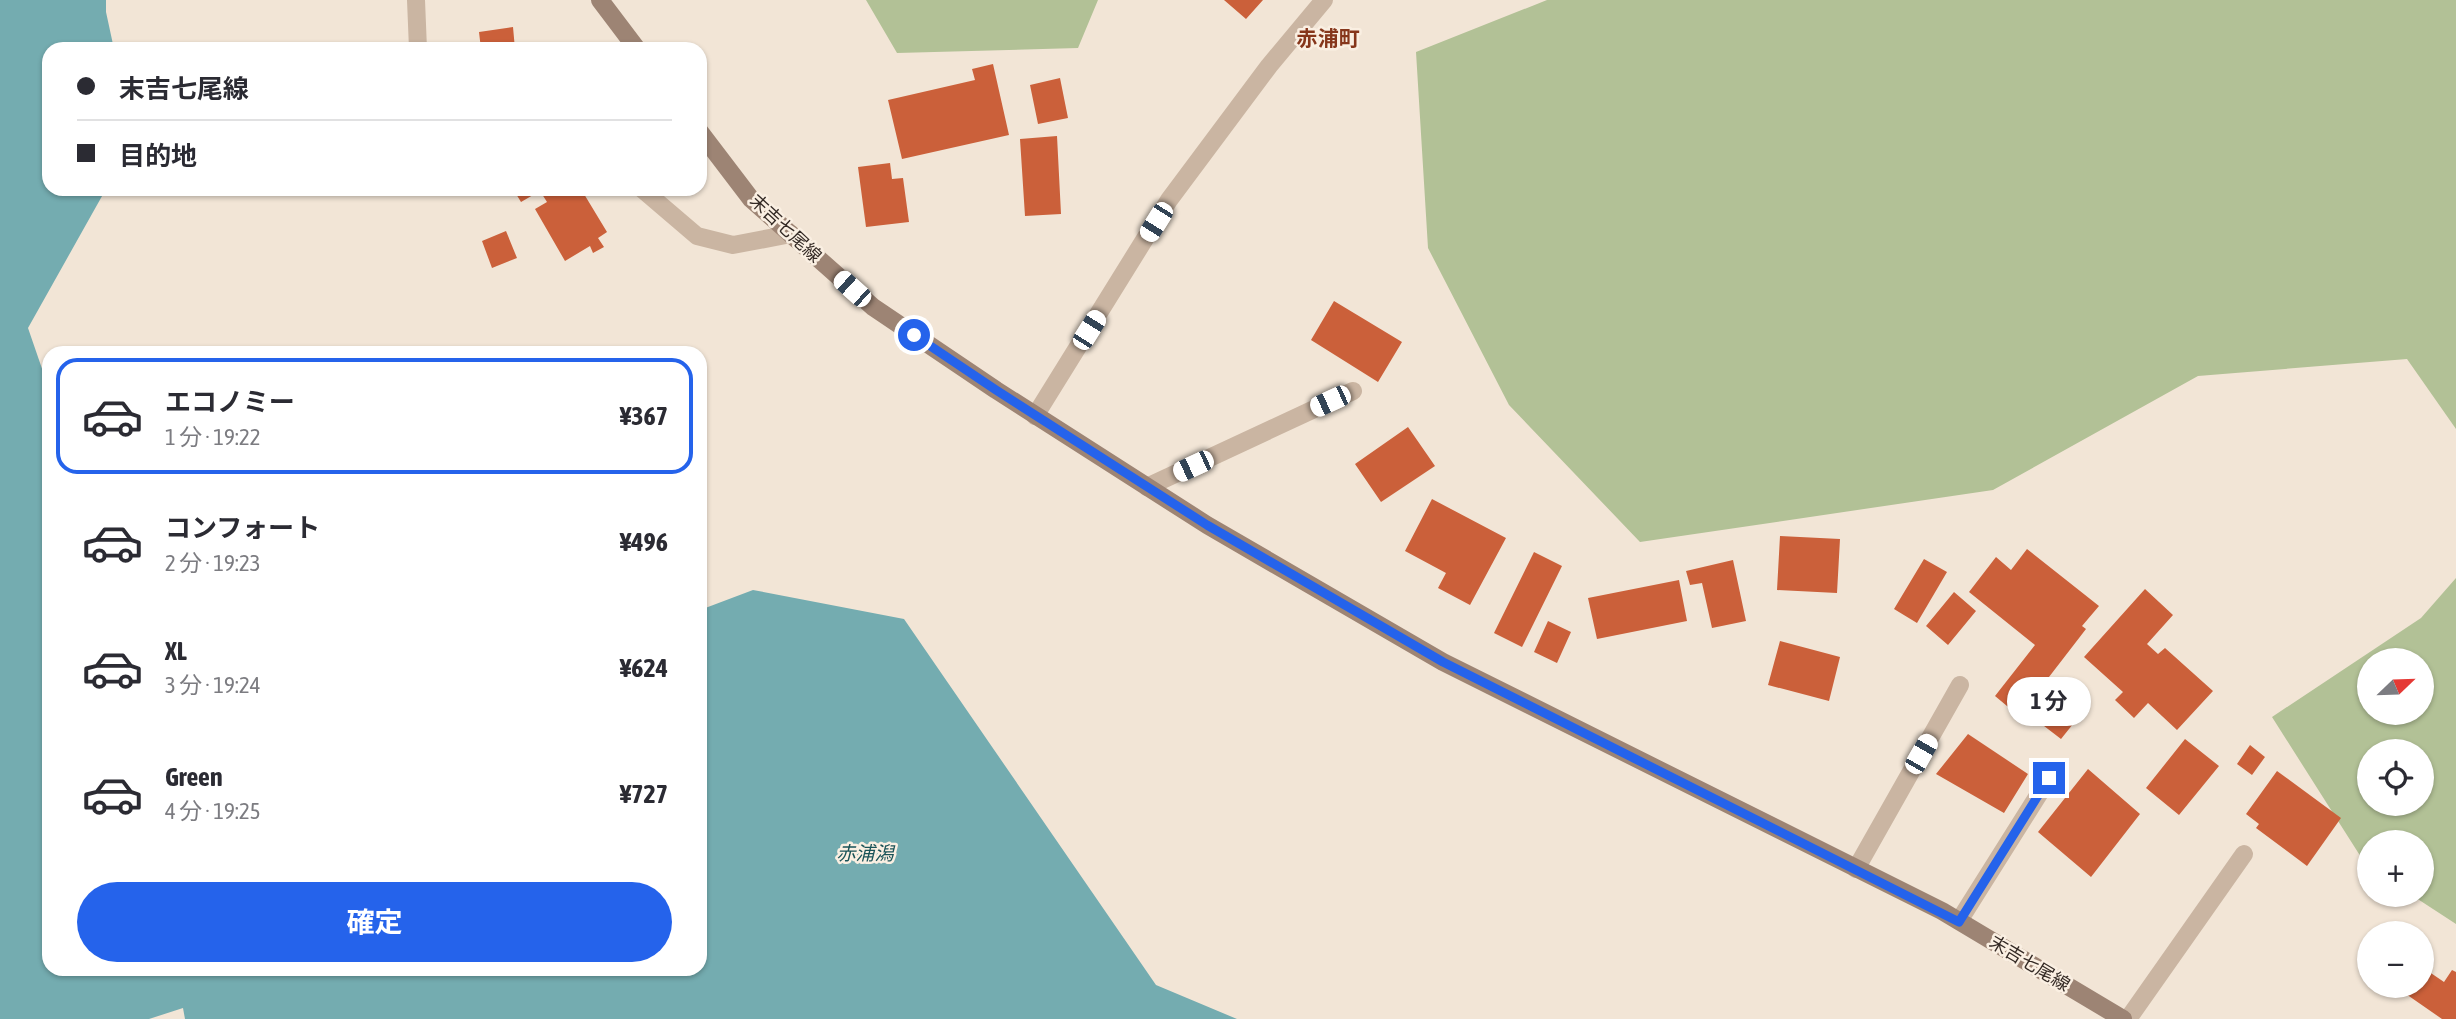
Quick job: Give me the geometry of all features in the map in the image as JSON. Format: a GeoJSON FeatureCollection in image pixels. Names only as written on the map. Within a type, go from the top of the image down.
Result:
{"type":"FeatureCollection","features":[{"type":"Feature","properties":{"kind":"main road"},"geometry":{"type":"LineString","coordinates":[[600,0],[632,42]]}},
{"type":"Feature","properties":{"kind":"main road","name":"末吉七尾線"},"geometry":{"type":"LineString","coordinates":[[707,141],[751,199],[873,307],[1035,416],[1207,525],[1443,662],[1959,922],[2125,1019]]}},
{"type":"Feature","properties":{"kind":"street"},"geometry":{"type":"LineString","coordinates":[[416,0],[418,42]]}},
{"type":"Feature","properties":{"kind":"street"},"geometry":{"type":"LineString","coordinates":[[1035,416],[1170,200],[1269,66],[1324,0]]}},
{"type":"Feature","properties":{"kind":"street"},"geometry":{"type":"LineString","coordinates":[[650,196],[697,236],[733,245],[791,234]]}},
{"type":"Feature","properties":{"kind":"street"},"geometry":{"type":"LineString","coordinates":[[1147,487],[1353,391]]}},
{"type":"Feature","properties":{"kind":"street"},"geometry":{"type":"LineString","coordinates":[[1856,869],[1960,685]]}},
{"type":"Feature","properties":{"kind":"street"},"geometry":{"type":"LineString","coordinates":[[1959,922],[2049,778]]}},
{"type":"Feature","properties":{"kind":"street"},"geometry":{"type":"LineString","coordinates":[[2125,1019],[2244,854]]}},
{"type":"Feature","properties":{"kind":"green space"},"geometry":{"type":"Polygon","coordinates":[[[866,0],[1098,0],[1078,48],[897,53],[866,0]]]}},
{"type":"Feature","properties":{"kind":"green space"},"geometry":{"type":"Polygon","coordinates":[[[1547,0],[2456,0],[2456,429],[2407,359],[2198,376],[1993,490],[1640,542],[1509,405],[1428,248],[1416,52],[1547,0]]]}},
{"type":"Feature","properties":{"kind":"green space"},"geometry":{"type":"Polygon","coordinates":[[[2456,578],[2456,924],[2430,907],[2434,907],[2434,830],[2357,830],[2357,851],[2272,717],[2357,661],[2357,725],[2434,725],[2434,648],[2376,648],[2421,618],[2456,578]]]}},
{"type":"Feature","properties":{"kind":"water","name":"赤浦潟"},"geometry":{"type":"Polygon","coordinates":[[[0,0],[106,0],[112,42],[42,42],[42,196],[102,196],[28,328],[42,369],[42,976],[707,976],[707,607],[753,590],[904,619],[1156,985],[1237,1019],[185,1019],[183,1008],[149,1019],[0,1019],[0,0]]]}},
{"type":"Feature","properties":{"kind":"building"},"geometry":{"type":"Polygon","coordinates":[[[1224,0],[1263,0],[1246,19],[1224,0]]]}},
{"type":"Feature","properties":{"kind":"building"},"geometry":{"type":"Polygon","coordinates":[[[513,27],[514,42],[480,42],[479,32],[513,27]]]}},
{"type":"Feature","properties":{"kind":"building"},"geometry":{"type":"Polygon","coordinates":[[[993,64],[1009,135],[902,159],[888,100],[975,80],[972,69],[993,64]]]}},
{"type":"Feature","properties":{"kind":"building"},"geometry":{"type":"Polygon","coordinates":[[[1060,78],[1068,118],[1038,124],[1030,85],[1060,78]]]}},
{"type":"Feature","properties":{"kind":"building"},"geometry":{"type":"Polygon","coordinates":[[[1057,136],[1061,214],[1025,216],[1020,139],[1057,136]]]}},
{"type":"Feature","properties":{"kind":"building"},"geometry":{"type":"Polygon","coordinates":[[[890,163],[892,179],[903,178],[909,222],[866,227],[858,167],[890,163]]]}},
{"type":"Feature","properties":{"kind":"building"},"geometry":{"type":"Polygon","coordinates":[[[517,196],[531,196],[521,202],[517,196]]]}},
{"type":"Feature","properties":{"kind":"building"},"geometry":{"type":"Polygon","coordinates":[[[543,196],[585,196],[607,232],[598,238],[604,247],[593,253],[590,246],[565,261],[535,209],[547,202],[543,196]]]}},
{"type":"Feature","properties":{"kind":"building"},"geometry":{"type":"Polygon","coordinates":[[[506,231],[517,258],[492,268],[482,241],[506,231]]]}},
{"type":"Feature","properties":{"kind":"building"},"geometry":{"type":"Polygon","coordinates":[[[1334,301],[1402,342],[1378,382],[1311,340],[1334,301]]]}},
{"type":"Feature","properties":{"kind":"building"},"geometry":{"type":"Polygon","coordinates":[[[1408,427],[1435,466],[1381,502],[1355,464],[1408,427]]]}},
{"type":"Feature","properties":{"kind":"building"},"geometry":{"type":"Polygon","coordinates":[[[1432,499],[1506,538],[1470,605],[1438,588],[1446,573],[1405,551],[1432,499]]]}},
{"type":"Feature","properties":{"kind":"building"},"geometry":{"type":"Polygon","coordinates":[[[1780,536],[1840,539],[1837,593],[1777,590],[1780,536]]]}},
{"type":"Feature","properties":{"kind":"building"},"geometry":{"type":"Polygon","coordinates":[[[2027,549],[2099,606],[2082,626],[2086,629],[2019,716],[1995,696],[2035,645],[1969,592],[1996,557],[2011,570],[2027,549]]]}},
{"type":"Feature","properties":{"kind":"building"},"geometry":{"type":"Polygon","coordinates":[[[1534,552],[1562,566],[1522,647],[1494,633],[1534,552]]]}},
{"type":"Feature","properties":{"kind":"building"},"geometry":{"type":"Polygon","coordinates":[[[1924,559],[1947,572],[1917,623],[1894,609],[1924,559]]]}},
{"type":"Feature","properties":{"kind":"building"},"geometry":{"type":"Polygon","coordinates":[[[1733,560],[1746,621],[1712,628],[1702,583],[1690,585],[1686,571],[1733,560]]]}},
{"type":"Feature","properties":{"kind":"building"},"geometry":{"type":"Polygon","coordinates":[[[1679,580],[1687,621],[1597,639],[1588,598],[1679,580]]]}},
{"type":"Feature","properties":{"kind":"building"},"geometry":{"type":"Polygon","coordinates":[[[2145,589],[2173,615],[2147,644],[2158,654],[2165,648],[2213,691],[2177,730],[2148,703],[2134,718],[2115,700],[2123,692],[2084,657],[2145,589]]]}},
{"type":"Feature","properties":{"kind":"building"},"geometry":{"type":"Polygon","coordinates":[[[1954,592],[1976,611],[1948,645],[1926,626],[1954,592]]]}},
{"type":"Feature","properties":{"kind":"building"},"geometry":{"type":"Polygon","coordinates":[[[1548,621],[1571,632],[1557,663],[1534,652],[1548,621]]]}},
{"type":"Feature","properties":{"kind":"building"},"geometry":{"type":"Polygon","coordinates":[[[1780,641],[1840,657],[1829,701],[1768,685],[1780,641]]]}},
{"type":"Feature","properties":{"kind":"building"},"geometry":{"type":"Polygon","coordinates":[[[2047,695],[2077,719],[2061,739],[2031,716],[2047,695]]]}},
{"type":"Feature","properties":{"kind":"building"},"geometry":{"type":"Polygon","coordinates":[[[1968,734],[2028,774],[2004,813],[1936,774],[1968,734]]]}},
{"type":"Feature","properties":{"kind":"building"},"geometry":{"type":"Polygon","coordinates":[[[2185,739],[2219,766],[2179,815],[2146,788],[2185,739]]]}},
{"type":"Feature","properties":{"kind":"building"},"geometry":{"type":"Polygon","coordinates":[[[2250,745],[2265,757],[2252,775],[2237,764],[2250,745]]]}},
{"type":"Feature","properties":{"kind":"building"},"geometry":{"type":"Polygon","coordinates":[[[2088,769],[2140,814],[2091,877],[2038,832],[2088,769]]]}},
{"type":"Feature","properties":{"kind":"building"},"geometry":{"type":"Polygon","coordinates":[[[2277,771],[2341,818],[2307,866],[2256,828],[2259,824],[2246,814],[2277,771]]]}},
{"type":"Feature","properties":{"kind":"building"},"geometry":{"type":"Polygon","coordinates":[[[2452,970],[2456,972],[2456,1019],[2442,1019],[2412,998],[2434,998],[2434,975],[2444,982],[2452,970]]]}},
{"type":"Feature","properties":{"kind":"district","name":"赤浦町"},"geometry":{"type":"Point","coordinates":[1328,38]}},
{"type":"Feature","properties":{"kind":"route"},"geometry":{"type":"LineString","coordinates":[[914,335],[1207,525],[1443,662],[1942,911],[1959,922],[2049,778]]}}]}
